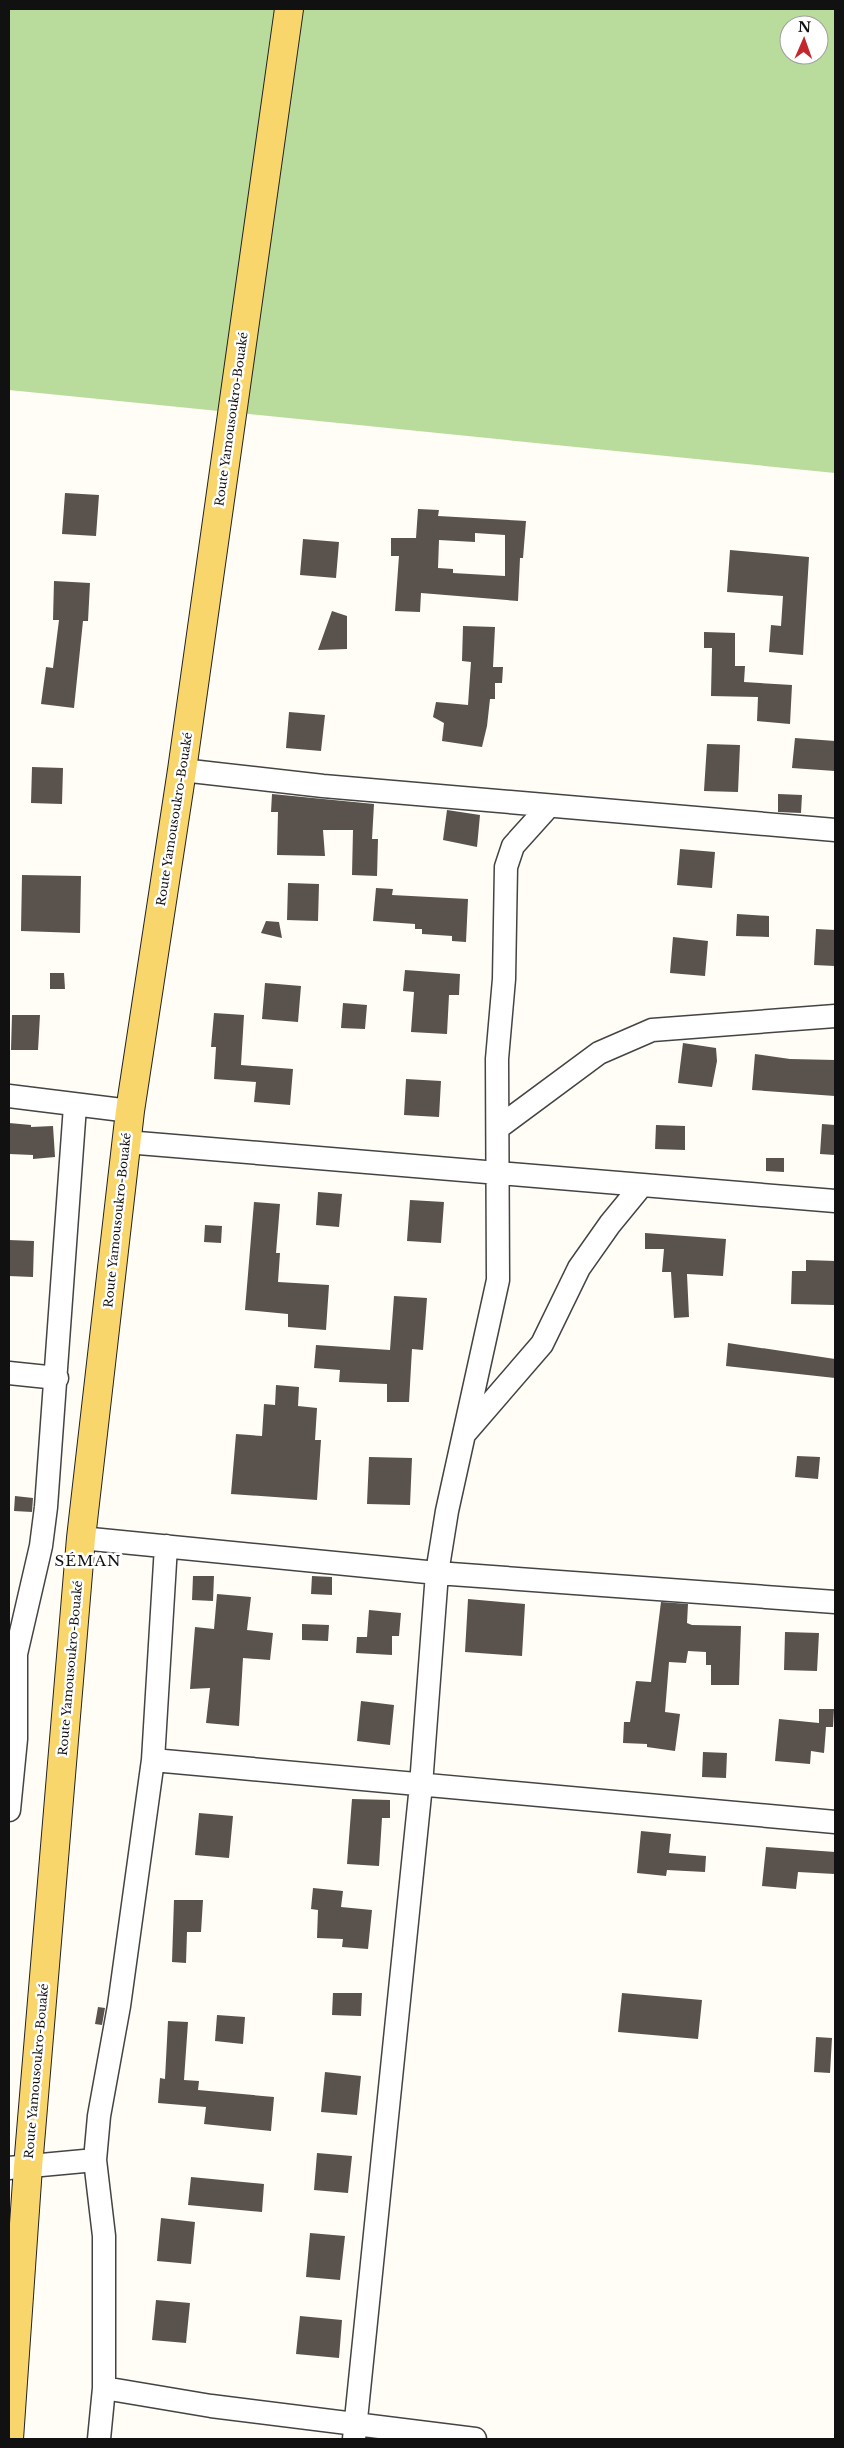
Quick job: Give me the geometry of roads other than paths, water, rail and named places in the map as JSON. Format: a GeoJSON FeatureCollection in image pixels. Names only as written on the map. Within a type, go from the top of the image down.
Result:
{"type":"FeatureCollection","features":[{"type":"Feature","properties":{"kind":"main road","name":"Route Yamousoukro-Bouaké"},"geometry":{"type":"LineString","coordinates":[[9,2439],[18,2168],[81,1538],[126,1142],[182,770],[289,9]]}},
{"type":"Feature","properties":{"kind":"street"},"geometry":{"type":"LineString","coordinates":[[182,770],[332,787],[835,830]]}},
{"type":"Feature","properties":{"kind":"street"},"geometry":{"type":"LineString","coordinates":[[355,2432],[421,1785],[437,1573],[447,1511],[498,1280],[496,1172],[499,1127],[497,1059],[504,979],[506,867],[513,846],[549,806]]}},
{"type":"Feature","properties":{"kind":"street"},"geometry":{"type":"LineString","coordinates":[[499,1127],[599,1053],[652,1030],[835,1016]]}},
{"type":"Feature","properties":{"kind":"street"},"geometry":{"type":"LineString","coordinates":[[9,1096],[75,1106],[130,1111]]}},
{"type":"Feature","properties":{"kind":"street"},"geometry":{"type":"LineString","coordinates":[[9,1810],[16,1739],[12,1654],[41,1546],[56,1378],[75,1106]]}},
{"type":"Feature","properties":{"kind":"street"},"geometry":{"type":"LineString","coordinates":[[126,1142],[835,1201]]}},
{"type":"Feature","properties":{"kind":"street"},"geometry":{"type":"LineString","coordinates":[[464,1435],[542,1344],[579,1268],[610,1224],[642,1185]]}},
{"type":"Feature","properties":{"kind":"street"},"geometry":{"type":"LineString","coordinates":[[9,1373],[56,1378]]}},
{"type":"Feature","properties":{"kind":"street"},"geometry":{"type":"LineString","coordinates":[[81,1538],[437,1573],[835,1602]]}},
{"type":"Feature","properties":{"kind":"street"},"geometry":{"type":"LineString","coordinates":[[99,2439],[104,2388],[104,2236],[95,2160],[99,2116],[119,2006],[153,1760],[166,1546]]}},
{"type":"Feature","properties":{"kind":"street"},"geometry":{"type":"LineString","coordinates":[[153,1760],[835,1822]]}},
{"type":"Feature","properties":{"kind":"street"},"geometry":{"type":"LineString","coordinates":[[18,2168],[95,2160]]}},
{"type":"Feature","properties":{"kind":"street"},"geometry":{"type":"LineString","coordinates":[[104,2388],[355,2432],[475,2439]]}},
{"type":"Feature","properties":{"kind":"district","name":"SÉMAN"},"geometry":{"type":"Point","coordinates":[88,1560]}}]}
